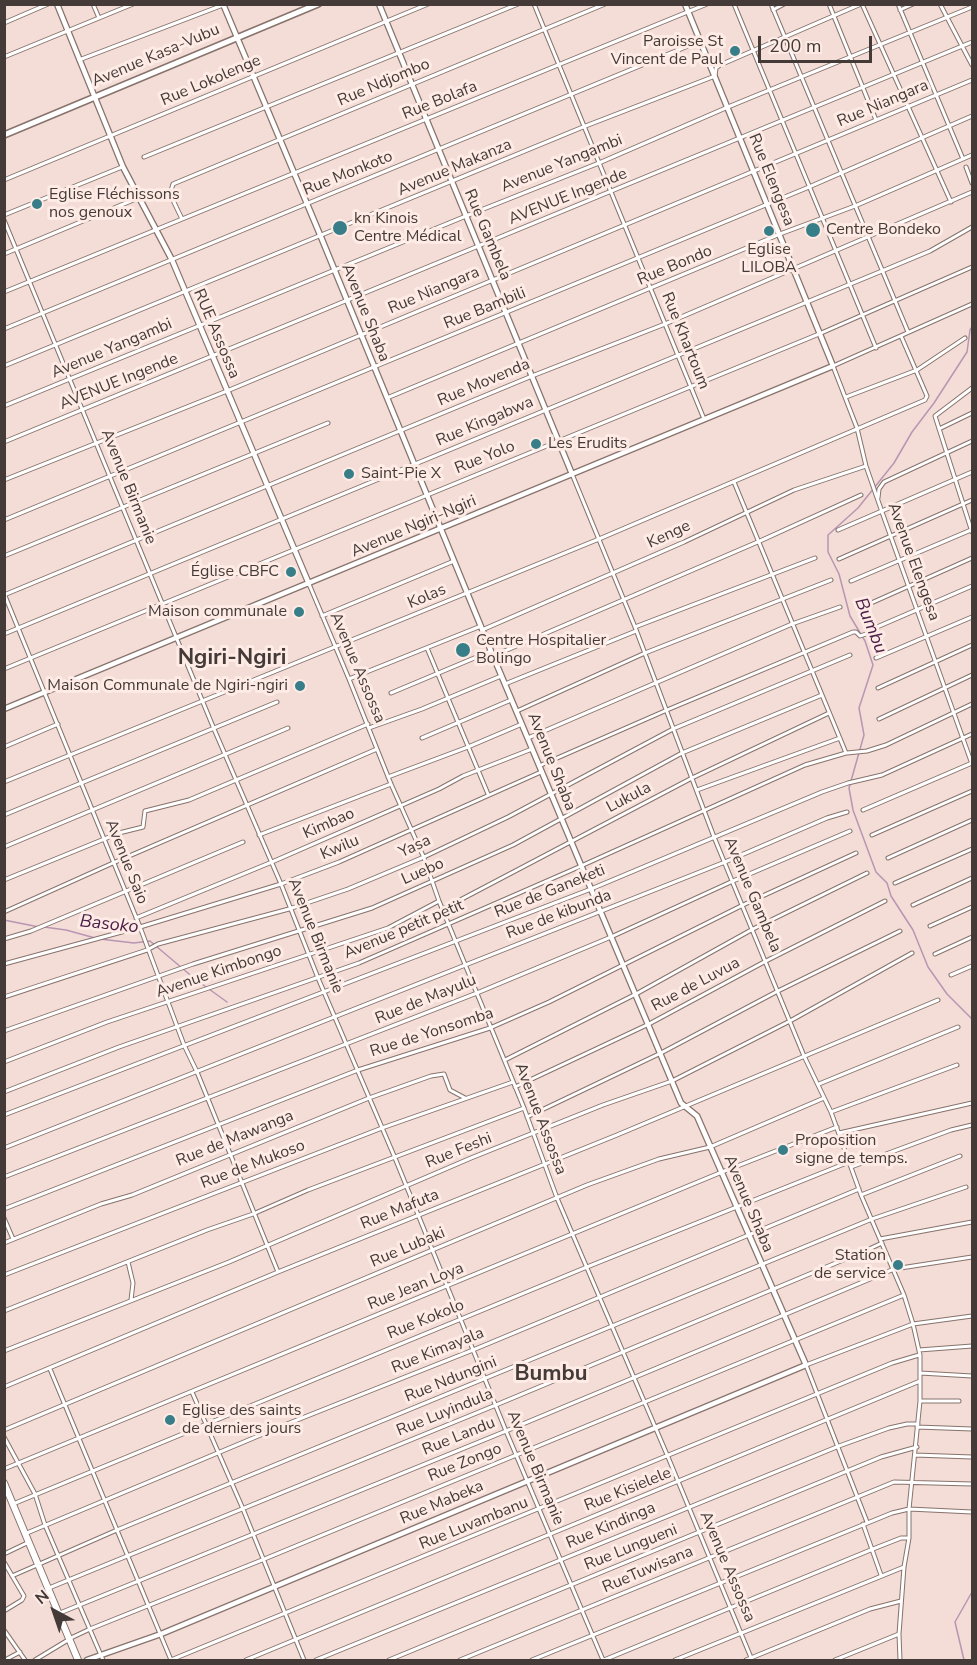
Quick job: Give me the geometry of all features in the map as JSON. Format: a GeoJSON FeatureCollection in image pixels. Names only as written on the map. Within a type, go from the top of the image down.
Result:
{"type":"FeatureCollection","features":[{"type":"Feature","properties":{"kind":"highway"},"geometry":{"type":"LineString","coordinates":[[4,1483],[78,1660]]}},
{"type":"Feature","properties":{"kind":"main road","name":"Avenue Kasa-Vubu"},"geometry":{"type":"LineString","coordinates":[[4,135],[318,4]]}},
{"type":"Feature","properties":{"kind":"street"},"geometry":{"type":"LineString","coordinates":[[4,23],[48,4]]}},
{"type":"Feature","properties":{"kind":"street"},"geometry":{"type":"LineString","coordinates":[[57,4],[94,96]]}},
{"type":"Feature","properties":{"kind":"street"},"geometry":{"type":"LineString","coordinates":[[93,4],[99,18]]}},
{"type":"Feature","properties":{"kind":"street"},"geometry":{"type":"LineString","coordinates":[[4,57],[133,4]]}},
{"type":"Feature","properties":{"kind":"street","name":"Rue Gambela"},"geometry":{"type":"LineString","coordinates":[[379,4],[572,474]]}},
{"type":"Feature","properties":{"kind":"street","name":"Rue Lokolenge"},"geometry":{"type":"LineString","coordinates":[[4,180],[428,4]]}},
{"type":"Feature","properties":{"kind":"street"},"geometry":{"type":"LineString","coordinates":[[144,157],[518,4]]}},
{"type":"Feature","properties":{"kind":"street","name":"Rue Khartoum"},"geometry":{"type":"LineString","coordinates":[[534,4],[704,419]]}},
{"type":"Feature","properties":{"kind":"street","name":"Rue Ndjombo"},"geometry":{"type":"LineString","coordinates":[[182,219],[170,194],[174,184],[604,4]]}},
{"type":"Feature","properties":{"kind":"street","name":"Rue Elengesa"},"geometry":{"type":"LineString","coordinates":[[685,4],[833,366]]}},
{"type":"Feature","properties":{"kind":"street","name":"Rue Bolafa"},"geometry":{"type":"LineString","coordinates":[[4,292],[707,4]]}},
{"type":"Feature","properties":{"kind":"street"},"geometry":{"type":"LineString","coordinates":[[734,4],[876,348]]}},
{"type":"Feature","properties":{"kind":"street"},"geometry":{"type":"LineString","coordinates":[[771,4],[908,332]]}},
{"type":"Feature","properties":{"kind":"street"},"geometry":{"type":"LineString","coordinates":[[773,10],[784,4]]}},
{"type":"Feature","properties":{"kind":"street"},"geometry":{"type":"LineString","coordinates":[[830,4],[876,120]]}},
{"type":"Feature","properties":{"kind":"street"},"geometry":{"type":"LineString","coordinates":[[861,4],[951,202]]}},
{"type":"Feature","properties":{"kind":"street","name":"Avenue Makanza"},"geometry":{"type":"LineString","coordinates":[[4,366],[583,127],[715,76],[716,68],[720,65],[861,4]]}},
{"type":"Feature","properties":{"kind":"street"},"geometry":{"type":"LineString","coordinates":[[898,4],[963,159]]}},
{"type":"Feature","properties":{"kind":"street"},"geometry":{"type":"LineString","coordinates":[[900,10],[913,4]]}},
{"type":"Feature","properties":{"kind":"street"},"geometry":{"type":"LineString","coordinates":[[940,4],[972,65]]}},
{"type":"Feature","properties":{"kind":"street"},"geometry":{"type":"LineString","coordinates":[[79,60],[224,5]]}},
{"type":"Feature","properties":{"kind":"street","name":"Avenue Shaba"},"geometry":{"type":"LineString","coordinates":[[224,5],[481,628],[672,1081],[684,1106],[696,1116],[722,1172],[829,1420],[867,1521]]}},
{"type":"Feature","properties":{"kind":"street","name":"Avenue Yangambi"},"geometry":{"type":"LineString","coordinates":[[4,406],[599,163],[728,107],[972,7]]}},
{"type":"Feature","properties":{"kind":"street","name":"Rue Monkoto"},"geometry":{"type":"LineString","coordinates":[[4,329],[700,41]]}},
{"type":"Feature","properties":{"kind":"street","name":"AVENUE Ingende"},"geometry":{"type":"LineString","coordinates":[[4,442],[972,42]]}},
{"type":"Feature","properties":{"kind":"street","name":"Rue Niangara"},"geometry":{"type":"LineString","coordinates":[[4,480],[227,391],[972,80]]}},
{"type":"Feature","properties":{"kind":"street","name":"RUE Assossa"},"geometry":{"type":"LineString","coordinates":[[94,96],[123,167],[172,260],[309,584]]}},
{"type":"Feature","properties":{"kind":"street","name":"Rue Bambili"},"geometry":{"type":"LineString","coordinates":[[4,520],[809,187],[972,116]]}},
{"type":"Feature","properties":{"kind":"street","name":"Rue Bondo"},"geometry":{"type":"LineString","coordinates":[[387,398],[780,234],[855,206],[972,155]]}},
{"type":"Feature","properties":{"kind":"street"},"geometry":{"type":"LineString","coordinates":[[4,215],[123,167]]}},
{"type":"Feature","properties":{"kind":"street"},"geometry":{"type":"LineString","coordinates":[[966,167],[972,183]]}},
{"type":"Feature","properties":{"kind":"street","name":"Rue Movenda"},"geometry":{"type":"LineString","coordinates":[[5,595],[532,376],[665,324],[972,192]]}},
{"type":"Feature","properties":{"kind":"street"},"geometry":{"type":"LineString","coordinates":[[4,254],[139,197]]}},
{"type":"Feature","properties":{"kind":"street","name":"Avenue Birmanie"},"geometry":{"type":"LineString","coordinates":[[4,220],[162,605],[272,862],[318,978],[348,1045],[506,1431],[603,1660]]}},
{"type":"Feature","properties":{"kind":"street","name":"Rue Kingabwa"},"geometry":{"type":"LineString","coordinates":[[4,634],[882,271],[936,248],[972,227]]}},
{"type":"Feature","properties":{"kind":"street","name":"Rue Yolo"},"geometry":{"type":"LineString","coordinates":[[4,669],[819,334],[972,267]]}},
{"type":"Feature","properties":{"kind":"street"},"geometry":{"type":"LineString","coordinates":[[833,366],[972,304]]}},
{"type":"Feature","properties":{"kind":"street"},"geometry":{"type":"LineString","coordinates":[[901,336],[917,370]]}},
{"type":"Feature","properties":{"kind":"street"},"geometry":{"type":"LineString","coordinates":[[846,397],[917,370],[965,338]]}},
{"type":"Feature","properties":{"kind":"street","name":"Avenue Elengesa"},"geometry":{"type":"LineString","coordinates":[[833,366],[857,428],[866,466],[890,536],[972,763]]}},
{"type":"Feature","properties":{"kind":"street","name":"Avenue Ngiri-Ngiri"},"geometry":{"type":"LineString","coordinates":[[4,709],[833,366]]}},
{"type":"Feature","properties":{"kind":"street","name":"Kolas"},"geometry":{"type":"LineString","coordinates":[[4,782],[599,539],[927,399],[917,370]]}},
{"type":"Feature","properties":{"kind":"street"},"geometry":{"type":"LineString","coordinates":[[851,581],[972,530],[935,414],[972,388]]}},
{"type":"Feature","properties":{"kind":"street"},"geometry":{"type":"LineString","coordinates":[[938,429],[972,413]]}},
{"type":"Feature","properties":{"kind":"street"},"geometry":{"type":"LineString","coordinates":[[4,556],[328,423]]}},
{"type":"Feature","properties":{"kind":"street"},"geometry":{"type":"LineString","coordinates":[[878,500],[879,489],[884,482],[972,441]]}},
{"type":"Feature","properties":{"kind":"street","name":"Kenge"},"geometry":{"type":"LineString","coordinates":[[349,679],[613,574],[794,490],[866,466]]}},
{"type":"Feature","properties":{"kind":"street"},"geometry":{"type":"LineString","coordinates":[[838,530],[972,472]]}},
{"type":"Feature","properties":{"kind":"street","name":"Avenue Gambela"},"geometry":{"type":"LineString","coordinates":[[572,474],[636,629],[714,837],[804,1056],[831,1112],[861,1195],[904,1294],[913,1324],[920,1355],[920,1401],[909,1509],[909,1538],[904,1567],[899,1634],[900,1660]]}},
{"type":"Feature","properties":{"kind":"street"},"geometry":{"type":"LineString","coordinates":[[734,482],[846,753]]}},
{"type":"Feature","properties":{"kind":"street"},"geometry":{"type":"LineString","coordinates":[[391,693],[623,599],[861,495]]}},
{"type":"Feature","properties":{"kind":"street"},"geometry":{"type":"LineString","coordinates":[[838,559],[972,500]]}},
{"type":"Feature","properties":{"kind":"street"},"geometry":{"type":"LineString","coordinates":[[505,684],[815,558]]}},
{"type":"Feature","properties":{"kind":"street"},"geometry":{"type":"LineString","coordinates":[[860,608],[972,558]]}},
{"type":"Feature","properties":{"kind":"street"},"geometry":{"type":"LineString","coordinates":[[322,616],[454,561]]}},
{"type":"Feature","properties":{"kind":"street"},"geometry":{"type":"LineString","coordinates":[[517,711],[645,653],[831,580]]}},
{"type":"Feature","properties":{"kind":"street","name":"Avenue Assossa"},"geometry":{"type":"LineString","coordinates":[[309,584],[388,777],[424,857],[439,901],[505,1060],[557,1198],[752,1659]]}},
{"type":"Feature","properties":{"kind":"street","name":"Kwilu"},"geometry":{"type":"LineString","coordinates":[[4,964],[140,927],[281,884],[339,862],[667,710],[853,632],[864,635],[877,627],[972,586]]}},
{"type":"Feature","properties":{"kind":"street","name":"Avenue Saio"},"geometry":{"type":"LineString","coordinates":[[5,595],[149,949],[184,1046],[197,1072],[278,1272]]}},
{"type":"Feature","properties":{"kind":"street"},"geometry":{"type":"LineString","coordinates":[[528,738],[792,624],[840,607]]}},
{"type":"Feature","properties":{"kind":"street"},"geometry":{"type":"LineString","coordinates":[[876,658],[972,617]]}},
{"type":"Feature","properties":{"kind":"street"},"geometry":{"type":"LineString","coordinates":[[878,688],[972,645]]}},
{"type":"Feature","properties":{"kind":"street"},"geometry":{"type":"LineString","coordinates":[[427,648],[488,794]]}},
{"type":"Feature","properties":{"kind":"street"},"geometry":{"type":"LineString","coordinates":[[674,729],[850,655]]}},
{"type":"Feature","properties":{"kind":"street"},"geometry":{"type":"LineString","coordinates":[[879,719],[972,675]]}},
{"type":"Feature","properties":{"kind":"street"},"geometry":{"type":"LineString","coordinates":[[4,880],[119,832],[144,827],[145,811],[189,800],[368,726],[448,698],[501,676]]}},
{"type":"Feature","properties":{"kind":"street","name":"Luebo"},"geometry":{"type":"LineString","coordinates":[[4,1031],[158,976],[372,908],[513,845],[682,753],[822,695]]}},
{"type":"Feature","properties":{"kind":"street"},"geometry":{"type":"LineString","coordinates":[[422,738],[512,700]]}},
{"type":"Feature","properties":{"kind":"street"},"geometry":{"type":"LineString","coordinates":[[4,815],[277,702]]}},
{"type":"Feature","properties":{"kind":"street","name":"Avenue petit petit"},"geometry":{"type":"LineString","coordinates":[[4,1092],[178,1026],[359,963],[582,866],[805,765],[846,753],[886,746],[972,704]]}},
{"type":"Feature","properties":{"kind":"street","name":"Lukula"},"geometry":{"type":"LineString","coordinates":[[443,909],[692,778],[829,712]]}},
{"type":"Feature","properties":{"kind":"street"},"geometry":{"type":"LineString","coordinates":[[4,747],[58,724]]}},
{"type":"Feature","properties":{"kind":"street"},"geometry":{"type":"LineString","coordinates":[[388,777],[522,724]]}},
{"type":"Feature","properties":{"kind":"street"},"geometry":{"type":"LineString","coordinates":[[4,847],[288,728]]}},
{"type":"Feature","properties":{"kind":"street","name":"Yasa"},"geometry":{"type":"LineString","coordinates":[[4,997],[158,944],[290,909],[348,889],[424,857],[508,817],[674,729]]}},
{"type":"Feature","properties":{"kind":"street","name":"Rue de Ganeketi"},"geometry":{"type":"LineString","coordinates":[[4,1115],[591,889],[848,783],[882,775],[972,734]]}},
{"type":"Feature","properties":{"kind":"street"},"geometry":{"type":"LineString","coordinates":[[697,790],[840,738]]}},
{"type":"Feature","properties":{"kind":"street","name":"Kimbao"},"geometry":{"type":"LineString","coordinates":[[136,918],[272,862],[477,770],[532,748]]}},
{"type":"Feature","properties":{"kind":"street"},"geometry":{"type":"LineString","coordinates":[[4,912],[377,749]]}},
{"type":"Feature","properties":{"kind":"street"},"geometry":{"type":"LineString","coordinates":[[863,810],[972,763]]}},
{"type":"Feature","properties":{"kind":"street"},"geometry":{"type":"LineString","coordinates":[[259,835],[391,784]]}},
{"type":"Feature","properties":{"kind":"street"},"geometry":{"type":"LineString","coordinates":[[873,835],[972,791]]}},
{"type":"Feature","properties":{"kind":"street","name":"Rue de kibunda"},"geometry":{"type":"LineString","coordinates":[[4,1148],[601,912],[827,818],[847,812]]}},
{"type":"Feature","properties":{"kind":"street"},"geometry":{"type":"LineString","coordinates":[[888,858],[972,820]]}},
{"type":"Feature","properties":{"kind":"street","name":"Rue de Mayulu"},"geometry":{"type":"LineString","coordinates":[[4,1178],[477,993],[611,937],[733,880],[850,831]]}},
{"type":"Feature","properties":{"kind":"street"},"geometry":{"type":"LineString","coordinates":[[4,939],[31,931],[243,842]]}},
{"type":"Feature","properties":{"kind":"street"},"geometry":{"type":"LineString","coordinates":[[895,883],[972,849]]}},
{"type":"Feature","properties":{"kind":"street","name":"Rue de Yonsomba"},"geometry":{"type":"LineString","coordinates":[[4,1209],[358,1070],[490,1028],[624,966],[743,905],[856,853]]}},
{"type":"Feature","properties":{"kind":"street"},"geometry":{"type":"LineString","coordinates":[[505,1060],[636,994],[753,929],[867,873]]}},
{"type":"Feature","properties":{"kind":"street"},"geometry":{"type":"LineString","coordinates":[[913,905],[972,878]]}},
{"type":"Feature","properties":{"kind":"street","name":"Rue de Luvua"},"geometry":{"type":"LineString","coordinates":[[514,1084],[649,1024],[885,900]]}},
{"type":"Feature","properties":{"kind":"street","name":"Avenue Kimbongo"},"geometry":{"type":"LineString","coordinates":[[4,1062],[107,1022],[388,928],[439,901]]}},
{"type":"Feature","properties":{"kind":"street"},"geometry":{"type":"LineString","coordinates":[[930,926],[972,907]]}},
{"type":"Feature","properties":{"kind":"street"},"geometry":{"type":"LineString","coordinates":[[527,1118],[661,1053],[900,931]]}},
{"type":"Feature","properties":{"kind":"street"},"geometry":{"type":"LineString","coordinates":[[934,954],[972,937]]}},
{"type":"Feature","properties":{"kind":"street","name":"Rue Feshi"},"geometry":{"type":"LineString","coordinates":[[4,1351],[267,1245],[406,1185],[603,1105],[672,1081],[790,1021],[912,953]]}},
{"type":"Feature","properties":{"kind":"street"},"geometry":{"type":"LineString","coordinates":[[951,975],[972,966]]}},
{"type":"Feature","properties":{"kind":"street","name":"Rue Mafuta"},"geometry":{"type":"LineString","coordinates":[[4,1387],[938,1000]]}},
{"type":"Feature","properties":{"kind":"street"},"geometry":{"type":"LineString","coordinates":[[819,1084],[958,1027]]}},
{"type":"Feature","properties":{"kind":"street"},"geometry":{"type":"LineString","coordinates":[[831,1112],[957,1065]]}},
{"type":"Feature","properties":{"kind":"street","name":"Rue de Mawanga"},"geometry":{"type":"LineString","coordinates":[[4,1243],[101,1204],[132,1195],[404,1085],[442,1074],[450,1090],[465,1098]]}},
{"type":"Feature","properties":{"kind":"street","name":"Rue de Mukoso"},"geometry":{"type":"LineString","coordinates":[[4,1275],[382,1128],[465,1098],[514,1084]]}},
{"type":"Feature","properties":{"kind":"street","name":"Rue Lubaki"},"geometry":{"type":"LineString","coordinates":[[4,1430],[587,1185],[659,1159],[710,1147],[824,1098]]}},
{"type":"Feature","properties":{"kind":"street"},"geometry":{"type":"LineString","coordinates":[[839,1133],[972,1103]]}},
{"type":"Feature","properties":{"kind":"street"},"geometry":{"type":"LineString","coordinates":[[4,1311],[253,1214],[308,1190],[524,1108]]}},
{"type":"Feature","properties":{"kind":"street"},"geometry":{"type":"LineString","coordinates":[[851,1167],[951,1130],[972,1125]]}},
{"type":"Feature","properties":{"kind":"street","name":"Rue Jean Loya"},"geometry":{"type":"LineString","coordinates":[[4,1469],[722,1172],[837,1127]]}},
{"type":"Feature","properties":{"kind":"street"},"geometry":{"type":"LineString","coordinates":[[861,1195],[960,1156]]}},
{"type":"Feature","properties":{"kind":"street","name":"Rue Kokolo"},"geometry":{"type":"LineString","coordinates":[[13,1504],[736,1206],[849,1162]]}},
{"type":"Feature","properties":{"kind":"street","name":"Rue Ndungini"},"geometry":{"type":"LineString","coordinates":[[12,1576],[231,1482],[872,1219],[966,1187]]}},
{"type":"Feature","properties":{"kind":"street","name":"Rue Kimayala"},"geometry":{"type":"LineString","coordinates":[[25,1534],[104,1499],[473,1350],[859,1190]]}},
{"type":"Feature","properties":{"kind":"street"},"geometry":{"type":"LineString","coordinates":[[4,1218],[13,1239]]}},
{"type":"Feature","properties":{"kind":"street","name":"Rue Luyindula"},"geometry":{"type":"LineString","coordinates":[[49,1588],[772,1290],[881,1241],[972,1222]]}},
{"type":"Feature","properties":{"kind":"street","name":"Rue Landu"},"geometry":{"type":"LineString","coordinates":[[58,1614],[894,1269],[972,1257]]}},
{"type":"Feature","properties":{"kind":"street"},"geometry":{"type":"LineString","coordinates":[[128,1262],[133,1283],[130,1301]]}},
{"type":"Feature","properties":{"kind":"street","name":"Rue Zongo"},"geometry":{"type":"LineString","coordinates":[[35,1660],[90,1629],[904,1294]]}},
{"type":"Feature","properties":{"kind":"street"},"geometry":{"type":"LineString","coordinates":[[806,1365],[913,1324],[972,1317]]}},
{"type":"Feature","properties":{"kind":"street"},"geometry":{"type":"LineString","coordinates":[[919,1350],[972,1346]]}},
{"type":"Feature","properties":{"kind":"street","name":"Rue Luvambanu"},"geometry":{"type":"LineString","coordinates":[[171,1660],[818,1394],[920,1355]]}},
{"type":"Feature","properties":{"kind":"street","name":"Rue Mabeka"},"geometry":{"type":"LineString","coordinates":[[87,1660],[102,1658],[161,1634],[806,1365]]}},
{"type":"Feature","properties":{"kind":"street"},"geometry":{"type":"LineString","coordinates":[[50,1368],[171,1660]]}},
{"type":"Feature","properties":{"kind":"street"},"geometry":{"type":"LineString","coordinates":[[920,1373],[972,1376]]}},
{"type":"Feature","properties":{"kind":"street","name":"Rue Kisielele"},"geometry":{"type":"LineString","coordinates":[[246,1660],[920,1381]]}},
{"type":"Feature","properties":{"kind":"street"},"geometry":{"type":"LineString","coordinates":[[192,1392],[243,1509],[304,1660]]}},
{"type":"Feature","properties":{"kind":"street"},"geometry":{"type":"LineString","coordinates":[[920,1401],[959,1401]]}},
{"type":"Feature","properties":{"kind":"street","name":"Rue Kindinga"},"geometry":{"type":"LineString","coordinates":[[316,1660],[688,1507],[889,1428],[907,1424],[972,1429]]}},
{"type":"Feature","properties":{"kind":"street"},"geometry":{"type":"LineString","coordinates":[[4,1437],[35,1494],[45,1525],[60,1555],[102,1658]]}},
{"type":"Feature","properties":{"kind":"street","name":"Rue Lungueni"},"geometry":{"type":"LineString","coordinates":[[389,1660],[881,1457],[916,1447]]}},
{"type":"Feature","properties":{"kind":"street"},"geometry":{"type":"LineString","coordinates":[[915,1455],[972,1457]]}},
{"type":"Feature","properties":{"kind":"street","name":"RueTuwisana"},"geometry":{"type":"LineString","coordinates":[[460,1660],[894,1482],[972,1484]]}},
{"type":"Feature","properties":{"kind":"street"},"geometry":{"type":"LineString","coordinates":[[532,1660],[867,1521],[909,1509],[972,1512]]}},
{"type":"Feature","properties":{"kind":"street"},"geometry":{"type":"LineString","coordinates":[[863,1524],[880,1575]]}},
{"type":"Feature","properties":{"kind":"street"},"geometry":{"type":"LineString","coordinates":[[603,1660],[873,1549],[901,1538],[909,1538]]}},
{"type":"Feature","properties":{"kind":"street"},"geometry":{"type":"LineString","coordinates":[[4,1554],[29,1542]]}},
{"type":"Feature","properties":{"kind":"street"},"geometry":{"type":"LineString","coordinates":[[4,1562],[24,1596],[22,1600],[4,1611]]}},
{"type":"Feature","properties":{"kind":"street"},"geometry":{"type":"LineString","coordinates":[[675,1660],[904,1567]]}},
{"type":"Feature","properties":{"kind":"street"},"geometry":{"type":"LineString","coordinates":[[746,1660],[870,1609],[902,1600]]}},
{"type":"Feature","properties":{"kind":"street"},"geometry":{"type":"LineString","coordinates":[[5,1631],[25,1660]]}},
{"type":"Feature","properties":{"kind":"street"},"geometry":{"type":"LineString","coordinates":[[836,1660],[899,1634]]}},
{"type":"Feature","properties":{"kind":"street"},"geometry":{"type":"LineString","coordinates":[[5,1660],[20,1652]]}},
{"type":"Feature","properties":{"kind":"waterway","name":"Bumbu"},"geometry":{"type":"LineString","coordinates":[[972,327],[967,352],[912,432],[894,463],[858,508],[828,535],[828,552],[839,574],[850,616],[865,641],[873,665],[859,708],[864,735],[849,788],[853,810],[876,872],[887,883],[891,896],[913,930],[928,967],[947,994],[972,1019]]}},
{"type":"Feature","properties":{"kind":"waterway","name":"Basoko"},"geometry":{"type":"LineString","coordinates":[[4,920],[39,927]]}},
{"type":"Feature","properties":{"kind":"waterway","name":"Basoko"},"geometry":{"type":"LineString","coordinates":[[44,927],[95,938]]}},
{"type":"Feature","properties":{"kind":"waterway","name":"Basoko"},"geometry":{"type":"LineString","coordinates":[[100,939],[134,943],[150,941],[195,979],[227,1002]]}},
{"type":"Feature","properties":{"kind":"waterway","name":"Bumbu"},"geometry":{"type":"LineString","coordinates":[[964,1660],[955,1622],[972,1592]]}},
{"type":"Feature","properties":{"kind":"place","name":"Paroisse St Vincent de Paul"},"geometry":{"type":"Point","coordinates":[735,51]}},
{"type":"Feature","properties":{"kind":"place","name":"Eglise Fléchissons nos genoux"},"geometry":{"type":"Point","coordinates":[37,204]}},
{"type":"Feature","properties":{"kind":"place","name":"kn Kinois Centre Médical"},"geometry":{"type":"Point","coordinates":[340,228]}},
{"type":"Feature","properties":{"kind":"place","name":"Centre Bondeko"},"geometry":{"type":"Point","coordinates":[813,230]}},
{"type":"Feature","properties":{"kind":"place","name":"Eglise LILOBA"},"geometry":{"type":"Point","coordinates":[769,231]}},
{"type":"Feature","properties":{"kind":"place","name":"Les Erudits"},"geometry":{"type":"Point","coordinates":[536,444]}},
{"type":"Feature","properties":{"kind":"place","name":"Saint-Pie X"},"geometry":{"type":"Point","coordinates":[349,474]}},
{"type":"Feature","properties":{"kind":"place","name":"Église CBFC"},"geometry":{"type":"Point","coordinates":[291,572]}},
{"type":"Feature","properties":{"kind":"place","name":"Maison communale"},"geometry":{"type":"Point","coordinates":[299,612]}},
{"type":"Feature","properties":{"kind":"place","name":"Centre Hospitalier Bolingo"},"geometry":{"type":"Point","coordinates":[463,650]}},
{"type":"Feature","properties":{"kind":"place","name":"Maison Communale de Ngiri-ngiri"},"geometry":{"type":"Point","coordinates":[300,686]}},
{"type":"Feature","properties":{"kind":"place","name":"Proposition signe de temps."},"geometry":{"type":"Point","coordinates":[783,1150]}},
{"type":"Feature","properties":{"kind":"place","name":"Station de service"},"geometry":{"type":"Point","coordinates":[898,1265]}},
{"type":"Feature","properties":{"kind":"place","name":"Eglise des saints de derniers jours"},"geometry":{"type":"Point","coordinates":[170,1420]}},
{"type":"Feature","properties":{"kind":"district","name":"Ngiri-Ngiri"},"geometry":{"type":"Point","coordinates":[232,659]}},
{"type":"Feature","properties":{"kind":"district","name":"Bumbu"},"geometry":{"type":"Point","coordinates":[551,1375]}}]}
